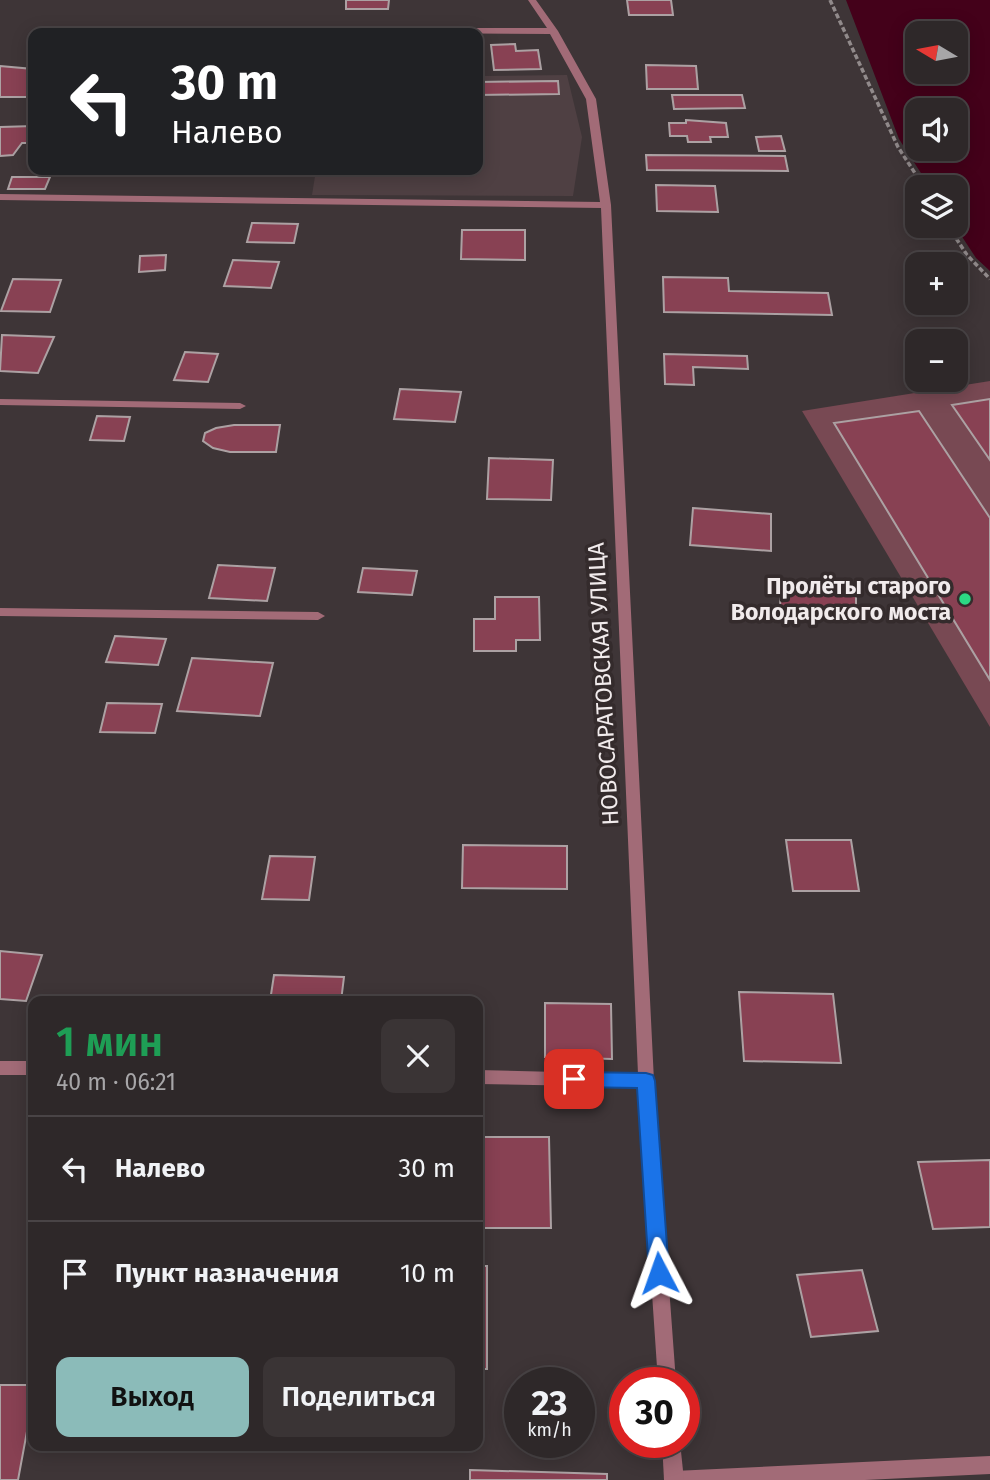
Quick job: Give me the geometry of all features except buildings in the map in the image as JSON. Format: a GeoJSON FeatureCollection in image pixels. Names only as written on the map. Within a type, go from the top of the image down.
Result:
{"type":"FeatureCollection","features":[{"type":"Feature","properties":{"kind":"street","name":"НОВОСАРАТОВСКАЯ УЛИЦА"},"geometry":{"type":"LineString","coordinates":[[532,0],[553,31],[591,99],[606,205],[646,1081],[666,1367]]}},
{"type":"Feature","properties":{"kind":"street"},"geometry":{"type":"LineString","coordinates":[[483,31],[553,31]]}},
{"type":"Feature","properties":{"kind":"street"},"geometry":{"type":"LineString","coordinates":[[0,197],[606,205]]}},
{"type":"Feature","properties":{"kind":"street"},"geometry":{"type":"LineString","coordinates":[[0,402],[240,406]]}},
{"type":"Feature","properties":{"kind":"street"},"geometry":{"type":"LineString","coordinates":[[0,612],[318,616]]}},
{"type":"Feature","properties":{"kind":"street"},"geometry":{"type":"LineString","coordinates":[[0,1068],[28,1068]]}},
{"type":"Feature","properties":{"kind":"street"},"geometry":{"type":"LineString","coordinates":[[483,1077],[646,1081]]}},
{"type":"Feature","properties":{"kind":"street"},"geometry":{"type":"LineString","coordinates":[[672,1458],[674,1480],[990,1465]]}},
{"type":"Feature","properties":{"kind":"path"},"geometry":{"type":"LineString","coordinates":[[830,0],[898,147],[916,175]]}},
{"type":"Feature","properties":{"kind":"path"},"geometry":{"type":"LineString","coordinates":[[956,238],[967,255],[990,279]]}},
{"type":"Feature","properties":{"kind":"shaded area"},"geometry":{"type":"Polygon","coordinates":[[[846,0],[990,0],[990,271],[976,258],[963,238],[968,238],[968,175],[922,175],[913,161],[968,161],[968,98],[905,98],[905,148],[899,139],[846,0]]]}},
{"type":"Feature","properties":{"kind":"shaded area"},"geometry":{"type":"Polygon","coordinates":[[[567,75],[582,137],[573,196],[312,195],[315,175],[483,175],[483,76],[567,75]]]}},
{"type":"Feature","properties":{"kind":"shaded area"},"geometry":{"type":"Polygon","coordinates":[[[990,381],[990,727],[802,411],[921,392],[968,392],[968,385],[990,381]]]}},
{"type":"Feature","properties":{"kind":"place","name":"Пролёты старого Володарского моста"},"geometry":{"type":"Point","coordinates":[965,599]}},
{"type":"Feature","properties":{"kind":"route"},"geometry":{"type":"LineString","coordinates":[[574,1079],[646,1081],[659,1273]]}}]}
